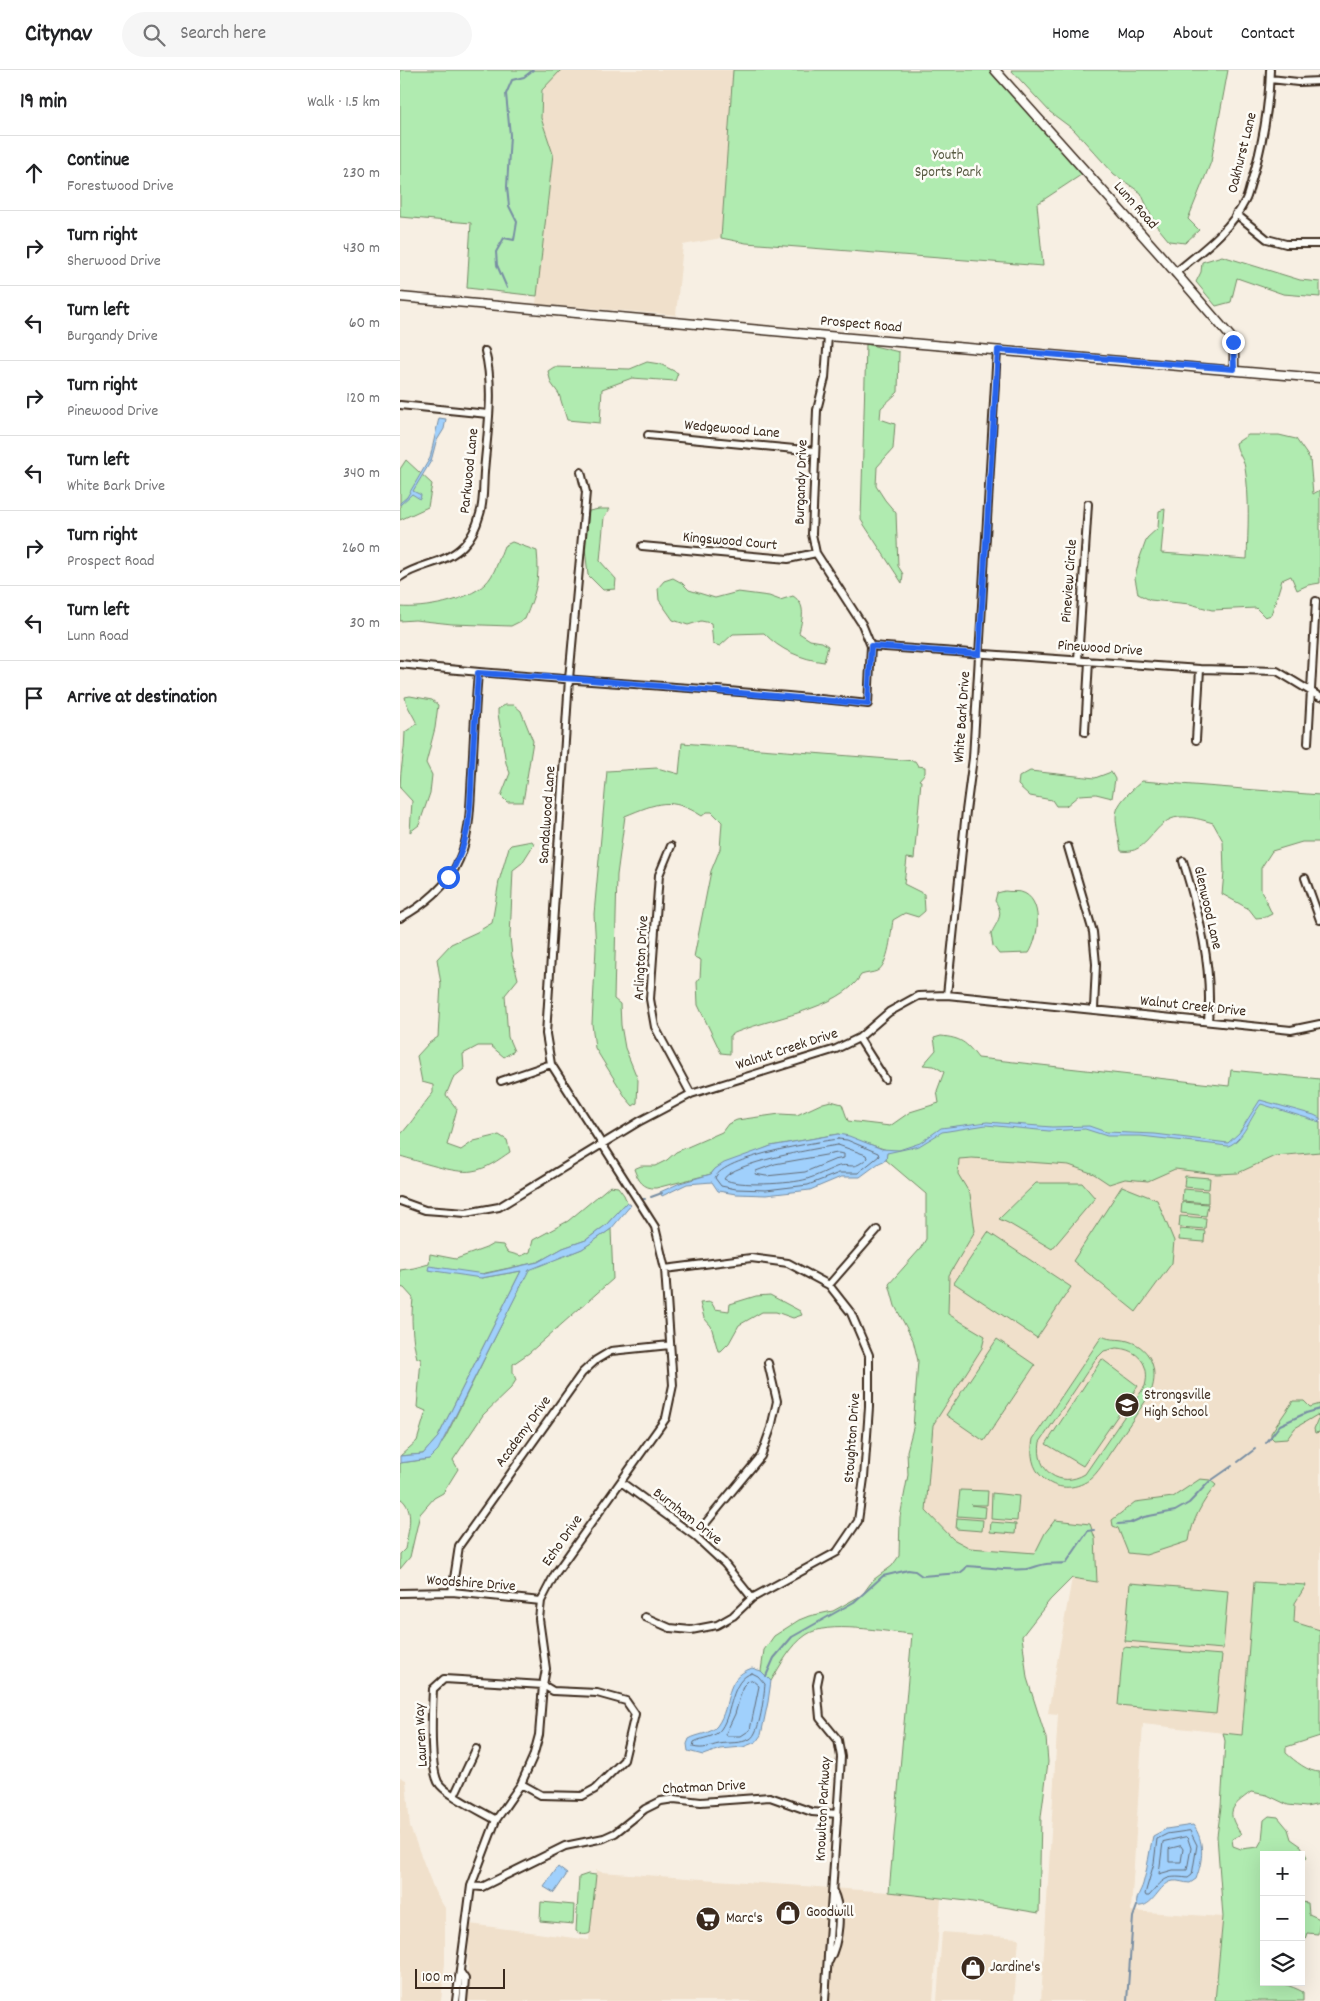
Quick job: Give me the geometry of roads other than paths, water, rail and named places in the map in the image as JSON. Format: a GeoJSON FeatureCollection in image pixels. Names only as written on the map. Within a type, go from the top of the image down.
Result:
{"type":"FeatureCollection","features":[{"type":"Feature","properties":{"kind":"street","name":"Lunn Road"},"geometry":{"type":"LineString","coordinates":[[995,70],[1230,336],[1234,347],[1234,369]]}},
{"type":"Feature","properties":{"kind":"street","name":"Oakhurst Lane"},"geometry":{"type":"LineString","coordinates":[[1175,273],[1210,244],[1245,201],[1255,170],[1266,118],[1270,70]]}},
{"type":"Feature","properties":{"kind":"street"},"geometry":{"type":"LineString","coordinates":[[1270,79],[1298,82],[1320,81]]}},
{"type":"Feature","properties":{"kind":"street"},"geometry":{"type":"LineString","coordinates":[[1236,214],[1267,238],[1286,244],[1320,244]]}},
{"type":"Feature","properties":{"kind":"street","name":"Prospect Road"},"geometry":{"type":"LineString","coordinates":[[400,297],[1320,378]]}},
{"type":"Feature","properties":{"kind":"street","name":"Burgandy Drive"},"geometry":{"type":"LineString","coordinates":[[569,679],[868,704],[871,646],[862,624],[816,553],[812,534],[817,410],[825,378],[828,336]]}},
{"type":"Feature","properties":{"kind":"street","name":"White Bark Drive"},"geometry":{"type":"LineString","coordinates":[[947,995],[973,758],[998,350]]}},
{"type":"Feature","properties":{"kind":"street","name":"Parkwood Lane"},"geometry":{"type":"LineString","coordinates":[[400,577],[441,561],[464,545],[472,534],[480,514],[488,414],[489,370],[485,351]]}},
{"type":"Feature","properties":{"kind":"street","name":"Parkwood Lane"},"geometry":{"type":"LineString","coordinates":[[400,405],[488,414]]}},
{"type":"Feature","properties":{"kind":"street","name":"Wedgewood Lane"},"geometry":{"type":"LineString","coordinates":[[648,435],[815,451]]}},
{"type":"Feature","properties":{"kind":"street","name":"Sandalwood Lane"},"geometry":{"type":"LineString","coordinates":[[581,472],[586,492],[569,679],[546,1034],[551,1064],[602,1145]]}},
{"type":"Feature","properties":{"kind":"street","name":"Pineview Circle"},"geometry":{"type":"LineString","coordinates":[[1078,660],[1088,504]]}},
{"type":"Feature","properties":{"kind":"street","name":"Kingswood Court"},"geometry":{"type":"LineString","coordinates":[[642,546],[788,559],[816,553]]}},
{"type":"Feature","properties":{"kind":"street"},"geometry":{"type":"LineString","coordinates":[[1308,743],[1316,602]]}},
{"type":"Feature","properties":{"kind":"street","name":"Pinewood Drive"},"geometry":{"type":"LineString","coordinates":[[871,646],[1277,672],[1320,697]]}},
{"type":"Feature","properties":{"kind":"street"},"geometry":{"type":"LineString","coordinates":[[1085,732],[1089,661]]}},
{"type":"Feature","properties":{"kind":"street"},"geometry":{"type":"LineString","coordinates":[[400,664],[478,673],[569,679]]}},
{"type":"Feature","properties":{"kind":"street"},"geometry":{"type":"LineString","coordinates":[[1196,740],[1200,668]]}},
{"type":"Feature","properties":{"kind":"street"},"geometry":{"type":"LineString","coordinates":[[400,918],[410,913],[438,890],[459,861],[465,844],[469,819],[478,673]]}},
{"type":"Feature","properties":{"kind":"street","name":"Arlington Drive"},"geometry":{"type":"LineString","coordinates":[[672,846],[659,875],[650,999],[655,1027],[691,1094]]}},
{"type":"Feature","properties":{"kind":"street"},"geometry":{"type":"LineString","coordinates":[[1068,847],[1093,932],[1096,964],[1094,1010]]}},
{"type":"Feature","properties":{"kind":"street","name":"Glenwood Lane"},"geometry":{"type":"LineString","coordinates":[[1183,861],[1203,934],[1208,983],[1208,1021]]}},
{"type":"Feature","properties":{"kind":"street"},"geometry":{"type":"LineString","coordinates":[[1305,878],[1320,920]]}},
{"type":"Feature","properties":{"kind":"street","name":"Walnut Creek Drive"},"geometry":{"type":"LineString","coordinates":[[400,1201],[425,1210],[466,1213],[499,1207],[640,1121],[691,1094],[836,1049],[859,1038],[889,1012],[918,996],[947,995],[1291,1030],[1320,1024]]}},
{"type":"Feature","properties":{"kind":"street"},"geometry":{"type":"LineString","coordinates":[[859,1038],[885,1079]]}},
{"type":"Feature","properties":{"kind":"street"},"geometry":{"type":"LineString","coordinates":[[501,1081],[551,1064]]}},
{"type":"Feature","properties":{"kind":"street","name":"Echo Drive"},"geometry":{"type":"LineString","coordinates":[[456,2001],[471,1886],[496,1820],[521,1784],[532,1757],[538,1735],[546,1669],[540,1619],[541,1601],[555,1574],[666,1418],[673,1384],[665,1269],[655,1228],[602,1145]]}},
{"type":"Feature","properties":{"kind":"street"},"geometry":{"type":"LineString","coordinates":[[829,1285],[877,1230]]}},
{"type":"Feature","properties":{"kind":"street","name":"Stoughton Drive"},"geometry":{"type":"LineString","coordinates":[[645,1617],[670,1628],[691,1630],[717,1625],[733,1616],[752,1598],[837,1552],[858,1521],[870,1407],[869,1355],[851,1313],[829,1285],[788,1263],[752,1258],[665,1269]]}},
{"type":"Feature","properties":{"kind":"street","name":"Academy Drive"},"geometry":{"type":"LineString","coordinates":[[452,1592],[459,1546],[582,1373],[596,1360],[611,1351],[670,1345]]}},
{"type":"Feature","properties":{"kind":"street"},"geometry":{"type":"LineString","coordinates":[[695,1536],[761,1456],[771,1428],[777,1401],[768,1363]]}},
{"type":"Feature","properties":{"kind":"street","name":"Burnham Drive"},"geometry":{"type":"LineString","coordinates":[[622,1482],[695,1536],[724,1562],[752,1598]]}},
{"type":"Feature","properties":{"kind":"street","name":"Woodshire Drive"},"geometry":{"type":"LineString","coordinates":[[400,1594],[452,1592],[541,1601]]}},
{"type":"Feature","properties":{"kind":"street","name":"Knowlton Parkway"},"geometry":{"type":"LineString","coordinates":[[819,1675],[817,1685],[820,1718],[838,1740],[841,1757],[832,1890],[838,1907],[838,1922],[835,1951],[829,1962],[825,2001]]}},
{"type":"Feature","properties":{"kind":"street","name":"Lauren Way"},"geometry":{"type":"LineString","coordinates":[[496,1820],[454,1796],[438,1783],[433,1760],[431,1721],[433,1689],[444,1679],[543,1685],[553,1691],[596,1693],[626,1701],[635,1714],[624,1760],[595,1789],[582,1796],[542,1795],[521,1784]]}},
{"type":"Feature","properties":{"kind":"street"},"geometry":{"type":"LineString","coordinates":[[454,1796],[476,1749]]}},
{"type":"Feature","properties":{"kind":"street","name":"Chatman Drive"},"geometry":{"type":"LineString","coordinates":[[471,1886],[482,1887],[565,1846],[604,1838],[615,1833],[645,1809],[661,1801],[674,1799],[701,1802],[770,1797],[812,1812],[838,1814]]}},
{"type":"Feature","properties":{"kind":"street","name":"Echo Drive"},"geometry":{"type":"LineString","coordinates":[[461,1973],[465,1979],[463,2001]]}},
{"type":"Feature","properties":{"kind":"water"},"geometry":{"type":"Polygon","coordinates":[[[439,418],[446,419],[444,429],[436,442],[431,461],[413,491],[421,495],[420,499],[412,494],[400,505],[407,497],[430,458],[439,418]]]}},
{"type":"Feature","properties":{"kind":"water"},"geometry":{"type":"Polygon","coordinates":[[[1260,1100],[1314,1115],[1320,1118],[1320,1122],[1261,1104],[1242,1134],[1228,1146],[1141,1136],[1107,1136],[1085,1129],[1049,1131],[986,1125],[942,1132],[919,1146],[887,1153],[886,1160],[860,1177],[841,1177],[810,1190],[766,1195],[736,1194],[718,1191],[712,1182],[687,1184],[662,1196],[660,1192],[680,1183],[711,1174],[724,1163],[771,1146],[838,1134],[849,1136],[882,1149],[899,1150],[920,1143],[941,1128],[987,1122],[1052,1127],[1089,1126],[1106,1132],[1155,1134],[1228,1143],[1239,1133],[1260,1100]]]}},
{"type":"Feature","properties":{"kind":"water"},"geometry":{"type":"Polygon","coordinates":[[[627,1202],[631,1205],[611,1229],[591,1243],[582,1249],[529,1270],[438,1450],[429,1459],[400,1463],[400,1456],[423,1454],[438,1437],[521,1271],[481,1278],[428,1270],[429,1266],[484,1274],[538,1262],[563,1248],[586,1240],[606,1225],[627,1202]]]}},
{"type":"Feature","properties":{"kind":"water"},"geometry":{"type":"Polygon","coordinates":[[[752,1668],[761,1671],[771,1681],[761,1735],[756,1742],[743,1747],[720,1749],[703,1755],[688,1751],[687,1744],[689,1739],[711,1731],[717,1726],[722,1718],[732,1685],[743,1673],[752,1668]]]}},
{"type":"Feature","properties":{"kind":"water"},"geometry":{"type":"Polygon","coordinates":[[[1193,1825],[1200,1838],[1202,1851],[1196,1879],[1190,1883],[1173,1881],[1168,1883],[1148,1903],[1143,1906],[1137,1906],[1138,1895],[1145,1878],[1153,1836],[1166,1829],[1193,1825]]]}},
{"type":"Feature","properties":{"kind":"water"},"geometry":{"type":"Polygon","coordinates":[[[558,1867],[567,1874],[554,1893],[544,1887],[558,1867]]]}},
{"type":"Feature","properties":{"kind":"waterway"},"geometry":{"type":"LineString","coordinates":[[507,288],[497,265],[496,252],[504,238],[514,240],[517,222],[509,206],[507,187],[510,135],[506,94],[512,80],[524,77],[533,70]]}},
{"type":"Feature","properties":{"kind":"waterway"},"geometry":{"type":"LineString","coordinates":[[651,1197],[662,1193]]}},
{"type":"Feature","properties":{"kind":"waterway"},"geometry":{"type":"LineString","coordinates":[[1266,1443],[1280,1425],[1320,1409]]}},
{"type":"Feature","properties":{"kind":"waterway"},"geometry":{"type":"LineString","coordinates":[[1238,1462],[1255,1449]]}},
{"type":"Feature","properties":{"kind":"waterway"},"geometry":{"type":"LineString","coordinates":[[1118,1524],[1130,1523],[1144,1517],[1175,1511],[1189,1503],[1209,1482],[1232,1466]]}},
{"type":"Feature","properties":{"kind":"waterway"},"geometry":{"type":"LineString","coordinates":[[766,1676],[774,1658],[792,1637],[854,1602],[883,1576],[908,1570],[915,1571],[922,1576],[960,1573],[967,1566],[1029,1569],[1046,1564],[1066,1563],[1088,1531],[1094,1530]]}},
{"type":"Feature","properties":{"kind":"waterway"},"geometry":{"type":"LineString","coordinates":[[1127,2001],[1133,1917],[1137,1906]]}},
{"type":"Feature","properties":{"kind":"place","name":"Strongsville High School"},"geometry":{"type":"Point","coordinates":[1127,1405]}},
{"type":"Feature","properties":{"kind":"place","name":"Goodwill"},"geometry":{"type":"Point","coordinates":[788,1913]}},
{"type":"Feature","properties":{"kind":"place","name":"Marc's"},"geometry":{"type":"Point","coordinates":[708,1919]}},
{"type":"Feature","properties":{"kind":"place","name":"Jardine's"},"geometry":{"type":"Point","coordinates":[973,1968]}},
{"type":"Feature","properties":{"kind":"park label","name":"Youth Sports Park"},"geometry":{"type":"Point","coordinates":[948,164]}}]}
